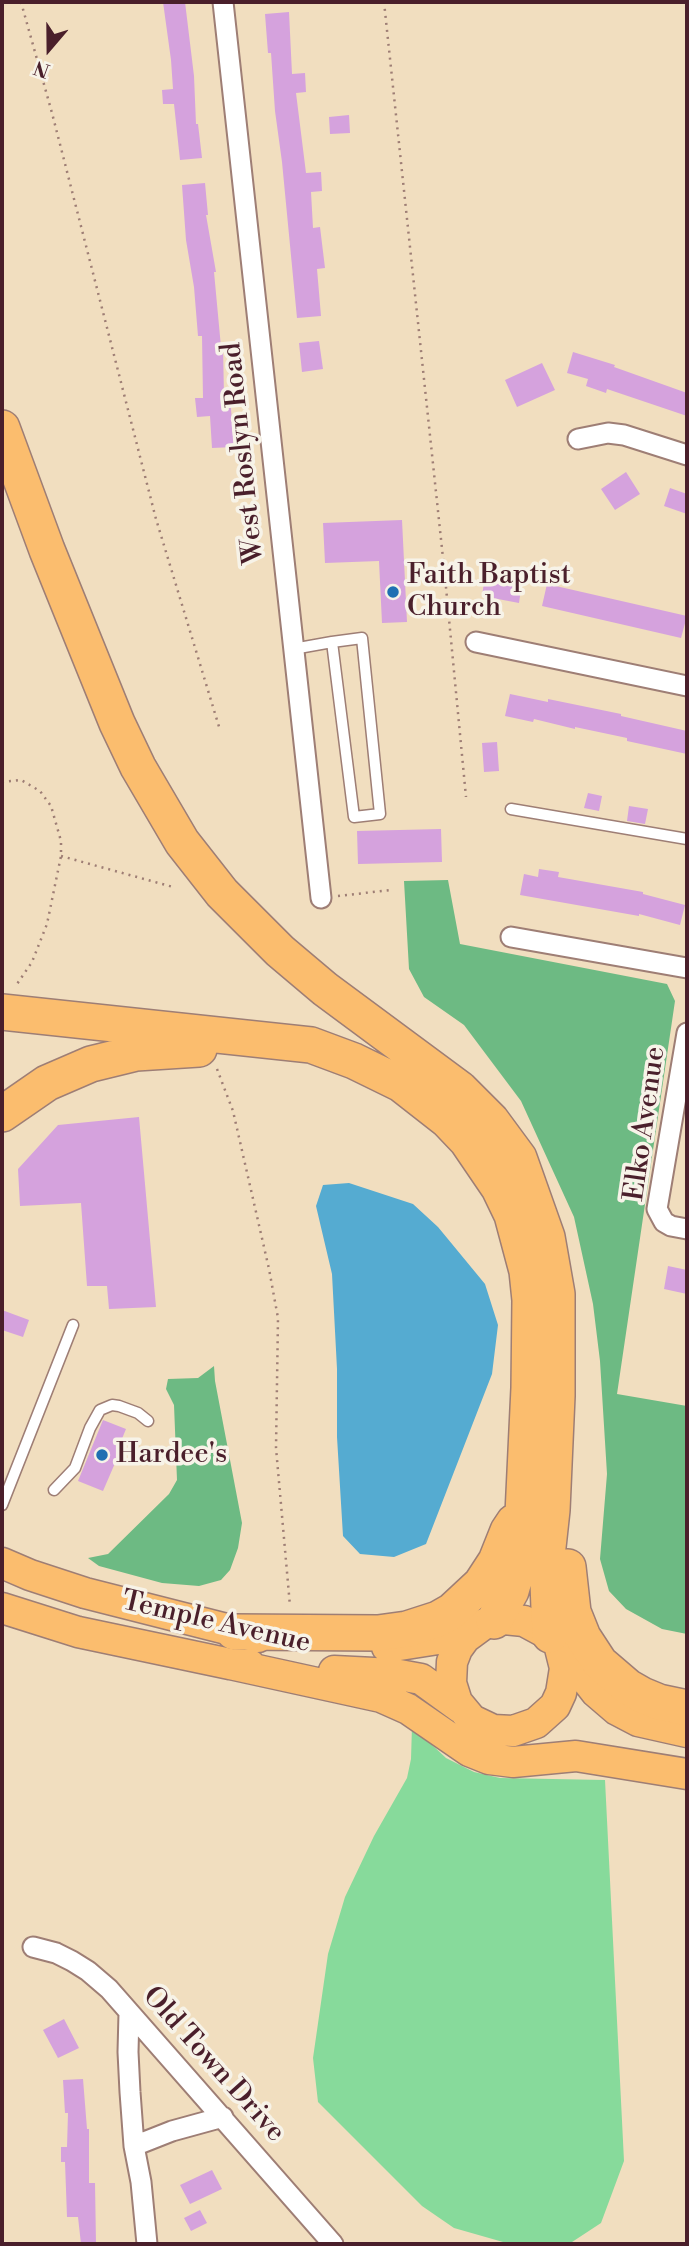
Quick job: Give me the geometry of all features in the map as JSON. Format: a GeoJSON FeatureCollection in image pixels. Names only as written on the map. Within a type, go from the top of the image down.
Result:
{"type":"FeatureCollection","features":[{"type":"Feature","properties":{"kind":"highway"},"geometry":{"type":"LineString","coordinates":[[2,428],[47,550],[117,723],[138,767],[182,842],[229,900],[280,951],[325,989],[439,1072],[476,1104],[506,1138],[519,1158],[538,1209],[551,1256],[556,1294],[557,1396],[547,1556],[554,1640]]}},
{"type":"Feature","properties":{"kind":"highway"},"geometry":{"type":"LineString","coordinates":[[3,1002],[312,1030],[364,1043],[409,1064],[469,1111],[499,1147],[538,1209]]}},
{"type":"Feature","properties":{"kind":"highway"},"geometry":{"type":"LineString","coordinates":[[3,1002],[311,1045],[382,1074],[447,1119],[467,1141],[499,1188],[512,1215],[527,1271],[530,1310],[521,1556],[506,1602],[485,1625]]}},
{"type":"Feature","properties":{"kind":"highway"},"geometry":{"type":"LineString","coordinates":[[2,1114],[47,1083],[91,1064],[136,1053],[209,1049],[289,1052],[382,1074]]}},
{"type":"Feature","properties":{"kind":"highway"},"geometry":{"type":"LineString","coordinates":[[554,1454],[568,1490],[569,1588],[573,1612],[583,1637],[600,1663],[628,1687],[659,1702],[687,1708]]}},
{"type":"Feature","properties":{"kind":"highway"},"geometry":{"type":"LineString","coordinates":[[232,1648],[292,1633],[378,1633],[407,1629],[438,1619],[452,1611],[481,1584],[522,1510]]}},
{"type":"Feature","properties":{"kind":"main road","name":"Temple Avenue"},"geometry":{"type":"LineString","coordinates":[[2,1563],[232,1648],[290,1643],[369,1648],[438,1639],[485,1625]]}},
{"type":"Feature","properties":{"kind":"main road","name":"Temple Avenue"},"geometry":{"type":"LineString","coordinates":[[2,1608],[78,1632],[232,1648],[407,1676],[428,1683],[461,1708]]}},
{"type":"Feature","properties":{"kind":"main road"},"geometry":{"type":"LineString","coordinates":[[687,1732],[638,1721],[617,1710],[596,1692],[554,1640],[524,1621],[485,1625],[460,1643],[454,1655],[450,1669],[452,1690],[461,1708],[478,1724],[500,1731],[595,1738],[687,1755]]}},
{"type":"Feature","properties":{"kind":"main road"},"geometry":{"type":"LineString","coordinates":[[500,1731],[513,1731],[536,1723],[555,1706],[565,1680],[565,1668],[554,1640]]}},
{"type":"Feature","properties":{"kind":"main road"},"geometry":{"type":"LineString","coordinates":[[232,1648],[381,1697],[408,1709],[469,1751],[489,1759],[513,1762],[576,1756],[687,1774]]}},
{"type":"Feature","properties":{"kind":"street","name":"West Roslyn Road"},"geometry":{"type":"LineString","coordinates":[[223,2],[321,898]]}},
{"type":"Feature","properties":{"kind":"street"},"geometry":{"type":"LineString","coordinates":[[578,439],[608,433],[624,435],[687,454]]}},
{"type":"Feature","properties":{"kind":"street"},"geometry":{"type":"LineString","coordinates":[[476,642],[687,686]]}},
{"type":"Feature","properties":{"kind":"street"},"geometry":{"type":"LineString","coordinates":[[511,937],[687,968]]}},
{"type":"Feature","properties":{"kind":"street","name":"Elko Avenue"},"geometry":{"type":"LineString","coordinates":[[687,1033],[657,1209],[664,1222],[687,1229]]}},
{"type":"Feature","properties":{"kind":"street","name":"Old Town Drive"},"geometry":{"type":"LineString","coordinates":[[33,1947],[55,1953],[88,1971],[109,1989],[333,2244]]}},
{"type":"Feature","properties":{"kind":"street"},"geometry":{"type":"LineString","coordinates":[[130,2013],[128,2052],[134,2147],[141,2182],[147,2244]]}},
{"type":"Feature","properties":{"kind":"street"},"geometry":{"type":"LineString","coordinates":[[134,2147],[172,2131],[223,2117]]}},
{"type":"Feature","properties":{"kind":"lane"},"geometry":{"type":"LineString","coordinates":[[293,649],[332,642],[362,638],[380,814],[354,817],[332,642]]}},
{"type":"Feature","properties":{"kind":"lane"},"geometry":{"type":"LineString","coordinates":[[511,808],[687,839]]}},
{"type":"Feature","properties":{"kind":"lane"},"geometry":{"type":"LineString","coordinates":[[2,1505],[72,1325]]}},
{"type":"Feature","properties":{"kind":"lane"},"geometry":{"type":"LineString","coordinates":[[54,1490],[75,1468],[100,1410],[112,1405],[119,1406],[138,1413],[148,1421]]}},
{"type":"Feature","properties":{"kind":"path"},"geometry":{"type":"LineString","coordinates":[[21,2],[156,519],[220,730]]}},
{"type":"Feature","properties":{"kind":"path"},"geometry":{"type":"LineString","coordinates":[[384,2],[466,796]]}},
{"type":"Feature","properties":{"kind":"path"},"geometry":{"type":"LineString","coordinates":[[2,782],[21,780],[40,791],[51,806],[61,841],[55,888],[39,947],[27,972],[3,1002]]}},
{"type":"Feature","properties":{"kind":"path"},"geometry":{"type":"LineString","coordinates":[[61,856],[173,887]]}},
{"type":"Feature","properties":{"kind":"path"},"geometry":{"type":"LineString","coordinates":[[321,898],[391,890]]}},
{"type":"Feature","properties":{"kind":"path"},"geometry":{"type":"LineString","coordinates":[[209,1049],[233,1111],[278,1318],[276,1448],[292,1633]]}},
{"type":"Feature","properties":{"kind":"green space"},"geometry":{"type":"Polygon","coordinates":[[[448,880],[460,944],[667,984],[675,1001],[617,1394],[687,1406],[687,1634],[662,1629],[626,1609],[609,1591],[600,1559],[607,1474],[600,1361],[593,1304],[574,1217],[521,1101],[464,1025],[424,997],[409,969],[404,881],[448,880]]]}},
{"type":"Feature","properties":{"kind":"green space"},"geometry":{"type":"Polygon","coordinates":[[[214,1366],[242,1523],[238,1548],[230,1570],[221,1580],[199,1586],[162,1583],[99,1566],[88,1558],[108,1554],[169,1494],[177,1480],[174,1405],[166,1389],[168,1379],[198,1378],[214,1366]]]}},
{"type":"Feature","properties":{"kind":"green space"},"geometry":{"type":"Polygon","coordinates":[[[412,1726],[446,1758],[474,1772],[500,1778],[605,1780],[624,2161],[601,2223],[569,2244],[510,2244],[454,2228],[422,2206],[318,2102],[313,2058],[328,1954],[345,1897],[374,1836],[407,1778],[411,1759],[412,1726]]]}},
{"type":"Feature","properties":{"kind":"water"},"geometry":{"type":"Polygon","coordinates":[[[349,1183],[413,1204],[438,1227],[485,1284],[498,1325],[492,1374],[426,1544],[394,1557],[360,1554],[343,1536],[332,1274],[316,1206],[323,1185],[349,1183]]]}},
{"type":"Feature","properties":{"kind":"building"},"geometry":{"type":"Polygon","coordinates":[[[163,2],[185,2],[194,76],[196,124],[202,158],[180,160],[174,104],[163,104],[162,90],[173,89],[163,2]]]}},
{"type":"Feature","properties":{"kind":"building"},"geometry":{"type":"Polygon","coordinates":[[[289,12],[292,74],[305,73],[306,92],[296,93],[306,173],[321,172],[322,191],[311,192],[313,228],[320,227],[325,268],[317,269],[321,316],[297,318],[265,14],[289,12]]]}},
{"type":"Feature","properties":{"kind":"building"},"geometry":{"type":"Polygon","coordinates":[[[349,115],[350,133],[330,134],[329,117],[349,115]]]}},
{"type":"Feature","properties":{"kind":"building"},"geometry":{"type":"Polygon","coordinates":[[[205,183],[206,215],[216,272],[223,347],[224,396],[230,396],[234,447],[212,448],[210,416],[197,417],[195,398],[203,398],[202,336],[198,336],[182,185],[205,183]]]}},
{"type":"Feature","properties":{"kind":"building"},"geometry":{"type":"Polygon","coordinates":[[[319,341],[323,369],[302,372],[299,343],[319,341]]]}},
{"type":"Feature","properties":{"kind":"building"},"geometry":{"type":"Polygon","coordinates":[[[573,352],[687,393],[687,416],[607,389],[606,393],[586,386],[588,379],[567,373],[573,352]]]}},
{"type":"Feature","properties":{"kind":"building"},"geometry":{"type":"Polygon","coordinates":[[[542,363],[555,390],[517,407],[505,380],[542,363]]]}},
{"type":"Feature","properties":{"kind":"building"},"geometry":{"type":"Polygon","coordinates":[[[626,472],[640,494],[615,510],[601,489],[626,472]]]}},
{"type":"Feature","properties":{"kind":"building"},"geometry":{"type":"Polygon","coordinates":[[[670,488],[687,494],[687,514],[664,506],[670,488]]]}},
{"type":"Feature","properties":{"kind":"building","name":"Faith Baptist Church"},"geometry":{"type":"Polygon","coordinates":[[[402,520],[407,622],[382,623],[379,561],[325,563],[323,523],[402,520]]]}},
{"type":"Feature","properties":{"kind":"building"},"geometry":{"type":"Polygon","coordinates":[[[485,576],[522,582],[519,603],[482,596],[485,576]]]}},
{"type":"Feature","properties":{"kind":"building"},"geometry":{"type":"Polygon","coordinates":[[[547,584],[687,616],[681,638],[542,606],[547,584]]]}},
{"type":"Feature","properties":{"kind":"building"},"geometry":{"type":"Polygon","coordinates":[[[510,694],[621,714],[687,731],[687,754],[575,727],[505,716],[510,694]]]}},
{"type":"Feature","properties":{"kind":"building"},"geometry":{"type":"Polygon","coordinates":[[[497,742],[499,771],[484,772],[482,743],[497,742]]]}},
{"type":"Feature","properties":{"kind":"building"},"geometry":{"type":"Polygon","coordinates":[[[588,793],[602,796],[599,811],[584,808],[588,793]]]}},
{"type":"Feature","properties":{"kind":"building"},"geometry":{"type":"Polygon","coordinates":[[[629,806],[648,809],[645,824],[627,821],[629,806]]]}},
{"type":"Feature","properties":{"kind":"building"},"geometry":{"type":"Polygon","coordinates":[[[441,829],[442,862],[358,864],[357,831],[441,829]]]}},
{"type":"Feature","properties":{"kind":"building"},"geometry":{"type":"Polygon","coordinates":[[[539,869],[559,872],[558,877],[643,892],[685,905],[680,925],[639,914],[520,895],[524,874],[538,877],[539,869]]]}},
{"type":"Feature","properties":{"kind":"building"},"geometry":{"type":"Polygon","coordinates":[[[139,1117],[156,1307],[109,1309],[107,1286],[87,1286],[81,1203],[20,1206],[18,1169],[58,1125],[139,1117]]]}},
{"type":"Feature","properties":{"kind":"building"},"geometry":{"type":"Polygon","coordinates":[[[668,1266],[687,1270],[687,1294],[664,1289],[668,1266]]]}},
{"type":"Feature","properties":{"kind":"building"},"geometry":{"type":"Polygon","coordinates":[[[2,1310],[29,1320],[23,1337],[2,1330],[2,1310]]]}},
{"type":"Feature","properties":{"kind":"building","name":"Hardee's"},"geometry":{"type":"Polygon","coordinates":[[[103,1420],[126,1429],[119,1446],[122,1447],[103,1491],[78,1481],[103,1420]]]}},
{"type":"Feature","properties":{"kind":"building"},"geometry":{"type":"Polygon","coordinates":[[[64,2019],[79,2048],[58,2058],[43,2030],[64,2019]]]}},
{"type":"Feature","properties":{"kind":"building"},"geometry":{"type":"Polygon","coordinates":[[[83,2079],[89,2129],[89,2183],[95,2183],[96,2244],[81,2244],[78,2217],[67,2217],[65,2162],[61,2162],[61,2147],[67,2147],[68,2113],[65,2113],[63,2080],[83,2079]]]}},
{"type":"Feature","properties":{"kind":"building"},"geometry":{"type":"Polygon","coordinates":[[[212,2170],[222,2189],[190,2204],[180,2185],[212,2170]]]}},
{"type":"Feature","properties":{"kind":"building"},"geometry":{"type":"Polygon","coordinates":[[[200,2210],[207,2223],[191,2231],[184,2218],[200,2210]]]}},
{"type":"Feature","properties":{"kind":"place","name":"Faith Baptist Church"},"geometry":{"type":"Point","coordinates":[393,592]}},
{"type":"Feature","properties":{"kind":"place","name":"Hardee's"},"geometry":{"type":"Point","coordinates":[102,1455]}}]}
